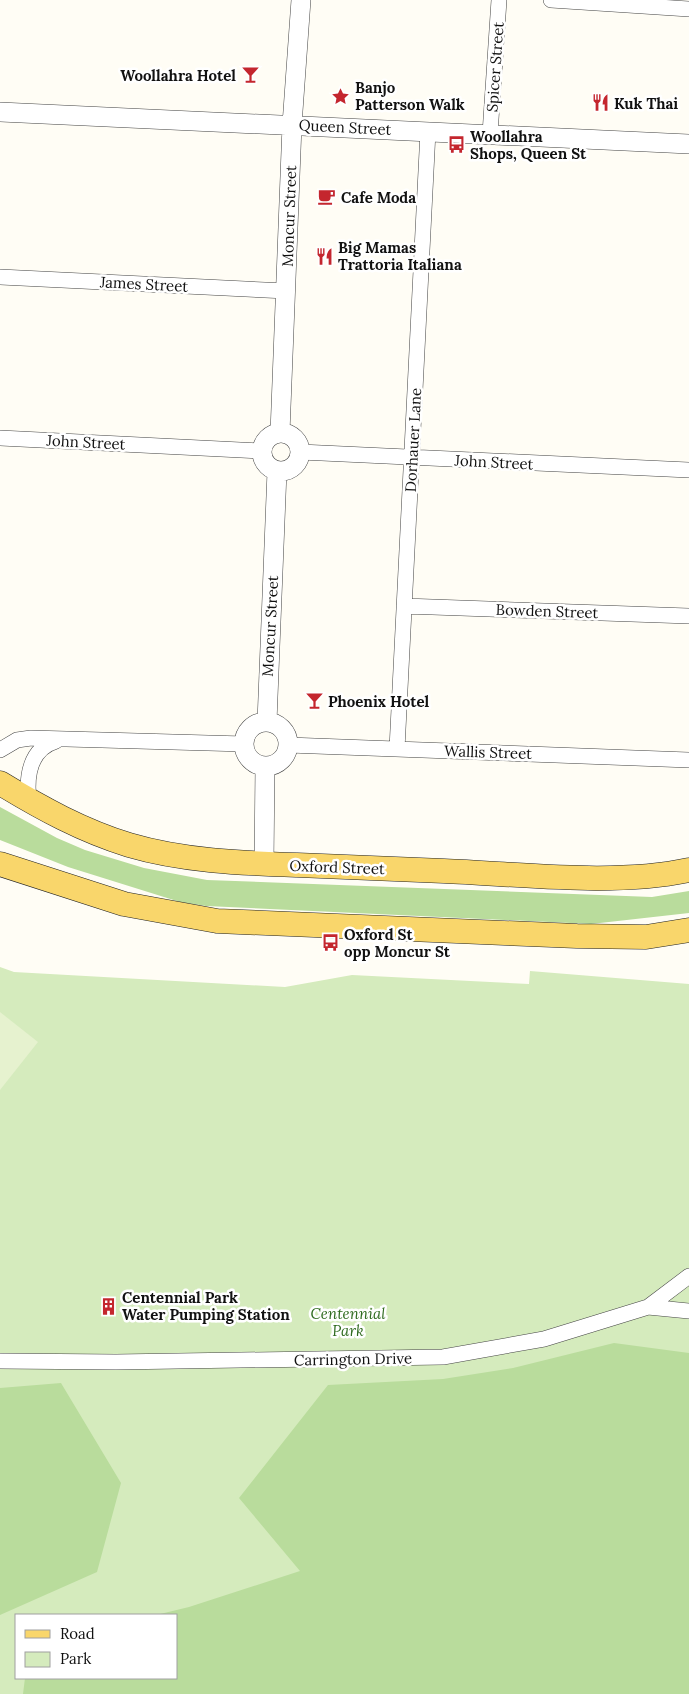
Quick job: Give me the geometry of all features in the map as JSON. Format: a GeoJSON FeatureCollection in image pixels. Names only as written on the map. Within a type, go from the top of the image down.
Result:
{"type":"FeatureCollection","features":[{"type":"Feature","properties":{"kind":"main road","name":"Oxford Street"},"geometry":{"type":"LineString","coordinates":[[0,783],[29,801],[96,834],[130,845],[200,859],[264,864],[588,877],[661,875],[689,870]]}},
{"type":"Feature","properties":{"kind":"main road"},"geometry":{"type":"LineString","coordinates":[[0,864],[124,904],[217,921],[577,936],[646,937],[689,930]]}},
{"type":"Feature","properties":{"kind":"street","name":"Moncur Street"},"geometry":{"type":"LineString","coordinates":[[280,433],[292,125],[300,0]]}},
{"type":"Feature","properties":{"kind":"street","name":"Spicer Street"},"geometry":{"type":"LineString","coordinates":[[490,134],[499,0]]}},
{"type":"Feature","properties":{"kind":"street"},"geometry":{"type":"LineString","coordinates":[[551,0],[689,9]]}},
{"type":"Feature","properties":{"kind":"street","name":"Queen Street"},"geometry":{"type":"LineString","coordinates":[[0,112],[689,144]]}},
{"type":"Feature","properties":{"kind":"street","name":"Dorhauer Lane"},"geometry":{"type":"LineString","coordinates":[[397,749],[428,131]]}},
{"type":"Feature","properties":{"kind":"street","name":"James Street"},"geometry":{"type":"LineString","coordinates":[[0,277],[287,291]]}},
{"type":"Feature","properties":{"kind":"street"},"geometry":{"type":"LineString","coordinates":[[280,433],[293,438],[300,452],[295,464],[284,471],[277,471],[265,463],[262,451],[266,439],[280,433]]}},
{"type":"Feature","properties":{"kind":"street","name":"John Street"},"geometry":{"type":"LineString","coordinates":[[0,438],[262,451]]}},
{"type":"Feature","properties":{"kind":"street","name":"John Street"},"geometry":{"type":"LineString","coordinates":[[300,452],[689,470]]}},
{"type":"Feature","properties":{"kind":"street","name":"Moncur Street"},"geometry":{"type":"LineString","coordinates":[[266,722],[277,471]]}},
{"type":"Feature","properties":{"kind":"street","name":"Bowden Street"},"geometry":{"type":"LineString","coordinates":[[404,606],[689,616]]}},
{"type":"Feature","properties":{"kind":"street"},"geometry":{"type":"LineString","coordinates":[[266,722],[280,727],[287,738],[288,745],[283,758],[278,762],[265,766],[259,765],[248,757],[244,744],[245,737],[254,726],[266,722]]}},
{"type":"Feature","properties":{"kind":"street"},"geometry":{"type":"LineString","coordinates":[[0,750],[17,740],[31,738],[244,744]]}},
{"type":"Feature","properties":{"kind":"street"},"geometry":{"type":"LineString","coordinates":[[29,801],[29,778],[34,757],[40,748],[58,740]]}},
{"type":"Feature","properties":{"kind":"street","name":"Wallis Street"},"geometry":{"type":"LineString","coordinates":[[288,745],[689,760]]}},
{"type":"Feature","properties":{"kind":"street"},"geometry":{"type":"LineString","coordinates":[[264,864],[265,766]]}},
{"type":"Feature","properties":{"kind":"street"},"geometry":{"type":"LineString","coordinates":[[0,851],[34,876]]}},
{"type":"Feature","properties":{"kind":"street","name":"Carrington Drive"},"geometry":{"type":"LineString","coordinates":[[0,1360],[116,1362],[426,1358],[544,1339],[648,1307],[689,1276]]}},
{"type":"Feature","properties":{"kind":"street"},"geometry":{"type":"LineString","coordinates":[[648,1307],[689,1311]]}},
{"type":"Feature","properties":{"kind":"green space"},"geometry":{"type":"Polygon","coordinates":[[[0,807],[57,838],[85,850],[144,868],[207,880],[652,897],[689,891],[689,913],[591,924],[206,906],[180,902],[68,867],[0,840],[0,807]]]}},
{"type":"Feature","properties":{"kind":"green space","name":"Centennial Park"},"geometry":{"type":"Polygon","coordinates":[[[0,967],[14,972],[285,987],[352,975],[529,984],[530,971],[689,984],[689,1694],[0,1694],[0,967]]]}},
{"type":"Feature","properties":{"kind":"green space"},"geometry":{"type":"Polygon","coordinates":[[[0,1012],[38,1042],[0,1090],[0,1012]]]}},
{"type":"Feature","properties":{"kind":"green space"},"geometry":{"type":"Polygon","coordinates":[[[614,1343],[689,1353],[689,1694],[23,1694],[25,1679],[178,1679],[178,1614],[160,1614],[189,1607],[300,1571],[239,1498],[328,1385],[443,1379],[513,1368],[614,1343]]]}},
{"type":"Feature","properties":{"kind":"green space"},"geometry":{"type":"Polygon","coordinates":[[[61,1383],[121,1483],[97,1572],[0,1615],[0,1388],[61,1383]]]}},
{"type":"Feature","properties":{"kind":"place","name":"Woollahra Hotel"},"geometry":{"type":"Point","coordinates":[250,75]}},
{"type":"Feature","properties":{"kind":"place","name":"Banjo Patterson Walk"},"geometry":{"type":"Point","coordinates":[341,96]}},
{"type":"Feature","properties":{"kind":"place","name":"Kuk Thai"},"geometry":{"type":"Point","coordinates":[600,103]}},
{"type":"Feature","properties":{"kind":"place","name":"Woollahra Shops, Queen St"},"geometry":{"type":"Point","coordinates":[456,145]}},
{"type":"Feature","properties":{"kind":"place","name":"Cafe Moda"},"geometry":{"type":"Point","coordinates":[327,197]}},
{"type":"Feature","properties":{"kind":"place","name":"Big Mamas Trattoria Italiana"},"geometry":{"type":"Point","coordinates":[324,256]}},
{"type":"Feature","properties":{"kind":"place","name":"Phoenix Hotel"},"geometry":{"type":"Point","coordinates":[314,701]}},
{"type":"Feature","properties":{"kind":"place","name":"Oxford St opp Moncur St"},"geometry":{"type":"Point","coordinates":[330,943]}},
{"type":"Feature","properties":{"kind":"place","name":"Centennial Park Water Pumping Station"},"geometry":{"type":"Point","coordinates":[108,1306]}}]}
